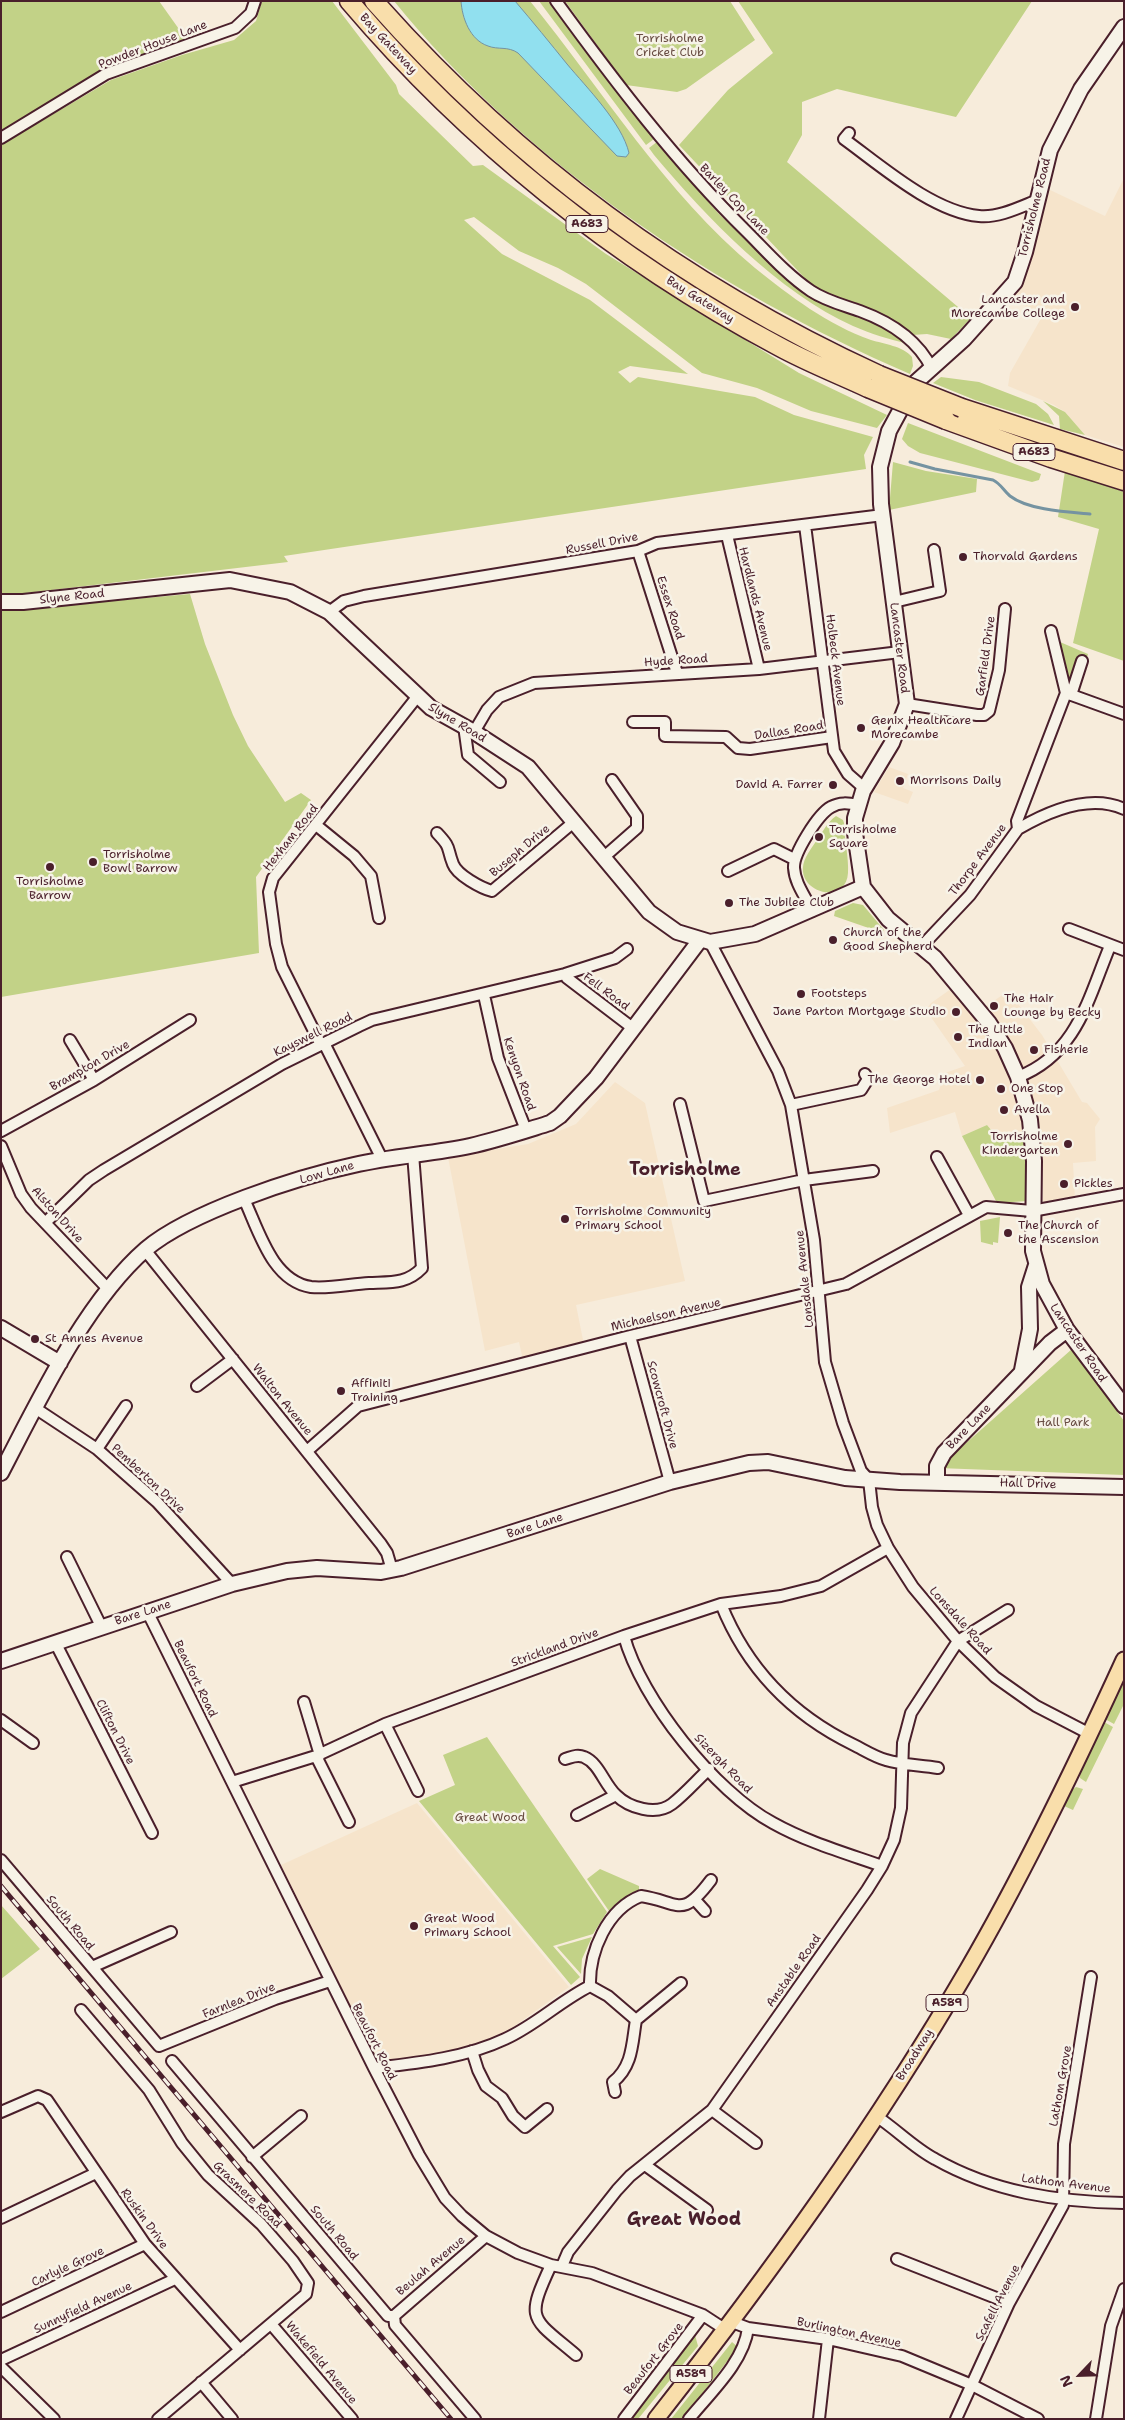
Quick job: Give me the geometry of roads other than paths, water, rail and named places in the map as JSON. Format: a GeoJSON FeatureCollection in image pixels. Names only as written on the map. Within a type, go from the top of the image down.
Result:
{"type":"FeatureCollection","features":[{"type":"Feature","properties":{"kind":"highway","name":"Bay Gateway"},"geometry":{"type":"LineString","coordinates":[[349,1],[400,59],[452,110],[544,190],[621,249],[735,322],[780,347],[873,381],[1124,461]]}},
{"type":"Feature","properties":{"kind":"highway","name":"Bay Gateway"},"geometry":{"type":"LineString","coordinates":[[374,1],[416,48],[488,118],[543,166],[625,230],[746,307],[835,354],[873,381],[946,420],[1051,458],[1124,481]]}},
{"type":"Feature","properties":{"kind":"main road","name":"Torrisholme Road"},"geometry":{"type":"LineString","coordinates":[[929,371],[964,339],[1015,282],[1025,252],[1050,150],[1081,89],[1124,27]]}},
{"type":"Feature","properties":{"kind":"main road","name":"Lancaster Road"},"geometry":{"type":"LineString","coordinates":[[929,371],[916,383],[896,417],[889,431],[880,467],[883,515],[907,704],[892,743],[864,788],[858,805],[855,839],[864,887],[888,919],[935,958],[989,1023],[1005,1048],[1018,1077],[1030,1120],[1034,1161],[1032,1211],[1036,1265],[1046,1294],[1067,1330],[1124,1406]]}},
{"type":"Feature","properties":{"kind":"main road","name":"Slyne Road"},"geometry":{"type":"LineString","coordinates":[[1,602],[23,602],[230,580],[290,592],[329,612],[417,697],[447,718],[469,729],[528,767],[656,918],[677,932],[705,941],[755,934],[864,887]]}},
{"type":"Feature","properties":{"kind":"main road","name":"Low Lane"},"geometry":{"type":"LineString","coordinates":[[1,1473],[60,1363],[109,1290],[145,1250],[165,1235],[190,1221],[334,1169],[382,1159],[470,1146],[550,1123],[560,1116],[596,1078],[705,941]]}},
{"type":"Feature","properties":{"kind":"main road","name":"Bare Lane"},"geometry":{"type":"LineString","coordinates":[[1021,1373],[1030,1329],[1029,1287],[1036,1265]]}},
{"type":"Feature","properties":{"kind":"main road"},"geometry":{"type":"LineString","coordinates":[[1,1328],[60,1363]]}},
{"type":"Feature","properties":{"kind":"main road","name":"Bare Lane"},"geometry":{"type":"LineString","coordinates":[[1,1661],[232,1584],[297,1570],[317,1568],[381,1572],[392,1570],[454,1552],[670,1482],[749,1463],[768,1462],[844,1478],[937,1482],[939,1459],[1050,1343],[1067,1330]]}},
{"type":"Feature","properties":{"kind":"main road","name":"Hall Drive"},"geometry":{"type":"LineString","coordinates":[[937,1482],[1122,1487]]}},
{"type":"Feature","properties":{"kind":"main road","name":"Broadway"},"geometry":{"type":"LineString","coordinates":[[656,2419],[729,2326],[876,2116],[973,1960],[1019,1877],[1090,1734],[1124,1660]]}},
{"type":"Feature","properties":{"kind":"street","name":"Powder House Lane"},"geometry":{"type":"LineString","coordinates":[[1,138],[106,74],[235,28],[251,13],[255,1]]}},
{"type":"Feature","properties":{"kind":"street","name":"Barley Cop Lane"},"geometry":{"type":"LineString","coordinates":[[556,1],[632,104],[715,201],[803,286],[823,298],[873,316],[901,333],[925,354],[929,371]]}},
{"type":"Feature","properties":{"kind":"street"},"geometry":{"type":"LineString","coordinates":[[844,138],[889,174],[934,201],[956,210],[980,216],[1004,213],[1038,200]]}},
{"type":"Feature","properties":{"kind":"street","name":"Russell Drive"},"geometry":{"type":"LineString","coordinates":[[329,612],[344,601],[364,596],[638,551],[656,543],[883,515]]}},
{"type":"Feature","properties":{"kind":"street","name":"Holbeck Avenue"},"geometry":{"type":"LineString","coordinates":[[805,525],[834,750],[842,767],[864,788]]}},
{"type":"Feature","properties":{"kind":"street","name":"Hardlands Avenue"},"geometry":{"type":"LineString","coordinates":[[726,535],[759,669]]}},
{"type":"Feature","properties":{"kind":"street"},"geometry":{"type":"LineString","coordinates":[[894,602],[940,591],[934,550]]}},
{"type":"Feature","properties":{"kind":"street","name":"Essex Road"},"geometry":{"type":"LineString","coordinates":[[638,551],[677,672]]}},
{"type":"Feature","properties":{"kind":"street","name":"Garfield Drive"},"geometry":{"type":"LineString","coordinates":[[907,704],[977,715],[984,715],[989,711],[999,670],[1005,609]]}},
{"type":"Feature","properties":{"kind":"street"},"geometry":{"type":"LineString","coordinates":[[1052,631],[1068,694],[1124,714]]}},
{"type":"Feature","properties":{"kind":"street","name":"Hyde Road"},"geometry":{"type":"LineString","coordinates":[[469,729],[499,697],[534,683],[677,672],[759,669],[900,652]]}},
{"type":"Feature","properties":{"kind":"street","name":"Thorpe Avenue"},"geometry":{"type":"LineString","coordinates":[[922,946],[970,895],[1018,829],[1017,821],[1082,661]]}},
{"type":"Feature","properties":{"kind":"street","name":"Hexham Road"},"geometry":{"type":"LineString","coordinates":[[382,1159],[282,967],[276,944],[269,892],[273,878],[417,697]]}},
{"type":"Feature","properties":{"kind":"street","name":"Dallas Road"},"geometry":{"type":"LineString","coordinates":[[632,722],[666,722],[665,736],[726,737],[738,748],[750,750],[832,737]]}},
{"type":"Feature","properties":{"kind":"street"},"geometry":{"type":"LineString","coordinates":[[469,729],[468,755],[500,782]]}},
{"type":"Feature","properties":{"kind":"street"},"geometry":{"type":"LineString","coordinates":[[604,857],[637,828],[637,816],[612,780]]}},
{"type":"Feature","properties":{"kind":"street"},"geometry":{"type":"LineString","coordinates":[[812,911],[795,876],[794,859],[797,850],[828,808],[841,803],[858,805]]}},
{"type":"Feature","properties":{"kind":"street"},"geometry":{"type":"LineString","coordinates":[[1018,829],[1060,809],[1100,804],[1124,809]]}},
{"type":"Feature","properties":{"kind":"street","name":"Buseph Drive"},"geometry":{"type":"LineString","coordinates":[[437,832],[450,846],[453,866],[479,887],[492,891],[574,821]]}},
{"type":"Feature","properties":{"kind":"street"},"geometry":{"type":"LineString","coordinates":[[316,825],[354,856],[371,876],[379,918]]}},
{"type":"Feature","properties":{"kind":"street"},"geometry":{"type":"LineString","coordinates":[[728,871],[774,848],[794,859]]}},
{"type":"Feature","properties":{"kind":"street"},"geometry":{"type":"LineString","coordinates":[[1069,929],[1124,950]]}},
{"type":"Feature","properties":{"kind":"street","name":"Lonsdale Avenue"},"geometry":{"type":"LineString","coordinates":[[705,941],[778,1071],[791,1106],[814,1240],[825,1362],[843,1422],[861,1471],[868,1480]]}},
{"type":"Feature","properties":{"kind":"street"},"geometry":{"type":"LineString","coordinates":[[1018,1077],[1034,1071],[1049,1061],[1067,1043],[1110,946]]}},
{"type":"Feature","properties":{"kind":"street","name":"Kayswell Road"},"geometry":{"type":"LineString","coordinates":[[46,1222],[89,1180],[104,1170],[282,1064],[372,1020],[484,995],[565,974],[615,958],[627,949]]}},
{"type":"Feature","properties":{"kind":"street","name":"Fell Road"},"geometry":{"type":"LineString","coordinates":[[565,974],[567,978],[634,1029]]}},
{"type":"Feature","properties":{"kind":"street","name":"Kenyon Road"},"geometry":{"type":"LineString","coordinates":[[484,995],[498,1058],[526,1130]]}},
{"type":"Feature","properties":{"kind":"street","name":"Brampton Drive"},"geometry":{"type":"LineString","coordinates":[[1,1131],[94,1080],[190,1020]]}},
{"type":"Feature","properties":{"kind":"street"},"geometry":{"type":"LineString","coordinates":[[70,1040],[94,1080]]}},
{"type":"Feature","properties":{"kind":"street"},"geometry":{"type":"LineString","coordinates":[[791,1106],[861,1090],[868,1079],[866,1074]]}},
{"type":"Feature","properties":{"kind":"street"},"geometry":{"type":"LineString","coordinates":[[680,1104],[704,1201],[804,1180],[873,1170]]}},
{"type":"Feature","properties":{"kind":"street","name":"Alston Drive"},"geometry":{"type":"LineString","coordinates":[[1,1146],[21,1194],[31,1208],[109,1290]]}},
{"type":"Feature","properties":{"kind":"street"},"geometry":{"type":"LineString","coordinates":[[244,1200],[275,1265],[291,1280],[312,1287],[390,1282],[413,1278],[422,1268],[413,1154]]}},
{"type":"Feature","properties":{"kind":"street"},"geometry":{"type":"LineString","coordinates":[[937,1157],[970,1215]]}},
{"type":"Feature","properties":{"kind":"street"},"geometry":{"type":"LineString","coordinates":[[1119,1195],[1124,1184]]}},
{"type":"Feature","properties":{"kind":"street","name":"Michaelson Avenue"},"geometry":{"type":"LineString","coordinates":[[307,1451],[358,1406],[630,1336],[818,1293],[846,1284],[986,1207],[1032,1211],[1119,1195]]}},
{"type":"Feature","properties":{"kind":"street","name":"Walton Avenue"},"geometry":{"type":"LineString","coordinates":[[145,1250],[381,1544],[387,1553],[392,1570]]}},
{"type":"Feature","properties":{"kind":"street","name":"Scowcroft Drive"},"geometry":{"type":"LineString","coordinates":[[630,1336],[670,1482]]}},
{"type":"Feature","properties":{"kind":"street"},"geometry":{"type":"LineString","coordinates":[[197,1386],[233,1359]]}},
{"type":"Feature","properties":{"kind":"street"},"geometry":{"type":"LineString","coordinates":[[97,1448],[126,1406]]}},
{"type":"Feature","properties":{"kind":"street","name":"Pemberton Drive"},"geometry":{"type":"LineString","coordinates":[[35,1408],[97,1448],[157,1502],[232,1584]]}},
{"type":"Feature","properties":{"kind":"street","name":"Lonsdale Road"},"geometry":{"type":"LineString","coordinates":[[868,1480],[874,1516],[888,1548],[913,1587],[958,1641],[995,1677],[1036,1706],[1090,1734]]}},
{"type":"Feature","properties":{"kind":"street","name":"Strickland Drive"},"geometry":{"type":"LineString","coordinates":[[232,1782],[318,1756],[385,1724],[624,1636],[721,1604],[781,1596],[821,1586],[888,1548]]}},
{"type":"Feature","properties":{"kind":"street"},"geometry":{"type":"LineString","coordinates":[[67,1557],[102,1626]]}},
{"type":"Feature","properties":{"kind":"street"},"geometry":{"type":"LineString","coordinates":[[721,1604],[729,1623],[758,1671],[796,1710],[835,1736],[885,1760],[938,1768]]}},
{"type":"Feature","properties":{"kind":"street"},"geometry":{"type":"LineString","coordinates":[[958,1641],[1008,1610]]}},
{"type":"Feature","properties":{"kind":"street","name":"Beaufort Road"},"geometry":{"type":"LineString","coordinates":[[147,1611],[374,2068],[419,2155],[445,2198],[462,2216],[486,2236],[518,2253],[551,2264],[592,2273],[729,2326]]}},
{"type":"Feature","properties":{"kind":"street","name":"Sizergh Road"},"geometry":{"type":"LineString","coordinates":[[624,1636],[628,1651],[646,1688],[680,1736],[743,1803],[771,1822],[803,1838],[882,1866]]}},
{"type":"Feature","properties":{"kind":"street","name":"Anstable Road"},"geometry":{"type":"LineString","coordinates":[[562,2266],[568,2252],[617,2190],[712,2110],[882,1866],[894,1840],[901,1808],[901,1762],[911,1713],[958,1641]]}},
{"type":"Feature","properties":{"kind":"street","name":"Clifton Drive"},"geometry":{"type":"LineString","coordinates":[[55,1642],[152,1833]]}},
{"type":"Feature","properties":{"kind":"street"},"geometry":{"type":"LineString","coordinates":[[304,1702],[318,1756],[349,1822]]}},
{"type":"Feature","properties":{"kind":"street"},"geometry":{"type":"LineString","coordinates":[[1,1720],[33,1743]]}},
{"type":"Feature","properties":{"kind":"street"},"geometry":{"type":"LineString","coordinates":[[385,1724],[418,1790]]}},
{"type":"Feature","properties":{"kind":"street"},"geometry":{"type":"LineString","coordinates":[[565,1759],[579,1755],[586,1758],[595,1766],[616,1795],[632,1806],[646,1810],[658,1810],[671,1805],[709,1769]]}},
{"type":"Feature","properties":{"kind":"street"},"geometry":{"type":"LineString","coordinates":[[577,1815],[616,1795]]}},
{"type":"Feature","properties":{"kind":"street","name":"South Road"},"geometry":{"type":"LineString","coordinates":[[1,1860],[159,2046]]}},
{"type":"Feature","properties":{"kind":"street"},"geometry":{"type":"LineString","coordinates":[[590,1986],[590,1964],[604,1931],[622,1907],[641,1896],[675,1906],[696,1901],[711,1880]]}},
{"type":"Feature","properties":{"kind":"street"},"geometry":{"type":"LineString","coordinates":[[696,1901],[705,1911]]}},
{"type":"Feature","properties":{"kind":"street"},"geometry":{"type":"LineString","coordinates":[[92,1967],[171,1932]]}},
{"type":"Feature","properties":{"kind":"street","name":"Lathom Grove"},"geometry":{"type":"LineString","coordinates":[[1063,2199],[1064,2144],[1091,1978]]}},
{"type":"Feature","properties":{"kind":"street","name":"Farnlea Drive"},"geometry":{"type":"LineString","coordinates":[[159,2046],[275,1999],[330,1981]]}},
{"type":"Feature","properties":{"kind":"street"},"geometry":{"type":"LineString","coordinates":[[611,2084],[624,2074],[629,2063],[636,2020],[681,1983]]}},
{"type":"Feature","properties":{"kind":"street"},"geometry":{"type":"LineString","coordinates":[[590,1986],[608,1996],[636,2020]]}},
{"type":"Feature","properties":{"kind":"street"},"geometry":{"type":"LineString","coordinates":[[374,2068],[415,2063],[472,2051],[504,2039],[532,2025],[546,2012],[590,1986]]}},
{"type":"Feature","properties":{"kind":"street","name":"Grasmere Road"},"geometry":{"type":"LineString","coordinates":[[81,2010],[149,2090],[182,2143],[208,2175],[261,2224],[293,2261],[308,2283],[306,2294],[158,2419]]}},
{"type":"Feature","properties":{"kind":"street"},"geometry":{"type":"LineString","coordinates":[[472,2051],[486,2086],[502,2098],[513,2116],[524,2127],[547,2109]]}},
{"type":"Feature","properties":{"kind":"street","name":"South Road"},"geometry":{"type":"LineString","coordinates":[[172,2061],[388,2316],[394,2316],[395,2325],[475,2419]]}},
{"type":"Feature","properties":{"kind":"street","name":"Ruskin Drive"},"geometry":{"type":"LineString","coordinates":[[1,2112],[38,2096],[47,2100],[145,2244],[240,2350]]}},
{"type":"Feature","properties":{"kind":"street"},"geometry":{"type":"LineString","coordinates":[[712,2110],[756,2143]]}},
{"type":"Feature","properties":{"kind":"street"},"geometry":{"type":"LineString","coordinates":[[252,2157],[301,2116]]}},
{"type":"Feature","properties":{"kind":"street","name":"Lathom Avenue"},"geometry":{"type":"LineString","coordinates":[[876,2116],[934,2158],[965,2174],[1024,2193],[1063,2199],[1124,2203]]}},
{"type":"Feature","properties":{"kind":"street"},"geometry":{"type":"LineString","coordinates":[[645,2165],[707,2210]]}},
{"type":"Feature","properties":{"kind":"street"},"geometry":{"type":"LineString","coordinates":[[1,2218],[96,2173]]}},
{"type":"Feature","properties":{"kind":"street","name":"Scafell Avenue"},"geometry":{"type":"LineString","coordinates":[[956,2419],[1009,2303],[1055,2221],[1063,2199]]}},
{"type":"Feature","properties":{"kind":"street","name":"Beulah Avenue"},"geometry":{"type":"LineString","coordinates":[[394,2316],[486,2236]]}},
{"type":"Feature","properties":{"kind":"street","name":"Carlyle Grove"},"geometry":{"type":"LineString","coordinates":[[1,2312],[145,2244]]}},
{"type":"Feature","properties":{"kind":"street"},"geometry":{"type":"LineString","coordinates":[[897,2259],[1009,2303]]}},
{"type":"Feature","properties":{"kind":"street"},"geometry":{"type":"LineString","coordinates":[[551,2264],[535,2300],[536,2317],[543,2327],[576,2355]]}},
{"type":"Feature","properties":{"kind":"street","name":"Sunnyfield Avenue"},"geometry":{"type":"LineString","coordinates":[[1,2360],[175,2279]]}},
{"type":"Feature","properties":{"kind":"street"},"geometry":{"type":"LineString","coordinates":[[1096,2419],[1111,2326],[1124,2289]]}},
{"type":"Feature","properties":{"kind":"street","name":"Beaufort Grove"},"geometry":{"type":"LineString","coordinates":[[624,2419],[703,2315]]}},
{"type":"Feature","properties":{"kind":"street","name":"Wakefield Avenue"},"geometry":{"type":"LineString","coordinates":[[271,2324],[352,2419]]}},
{"type":"Feature","properties":{"kind":"street","name":"Burlington Avenue"},"geometry":{"type":"LineString","coordinates":[[729,2326],[828,2339],[902,2356],[972,2385],[1038,2419]]}},
{"type":"Feature","properties":{"kind":"street"},"geometry":{"type":"LineString","coordinates":[[689,2419],[735,2362],[747,2337],[748,2328]]}},
{"type":"Feature","properties":{"kind":"street"},"geometry":{"type":"LineString","coordinates":[[819,2419],[828,2339]]}},
{"type":"Feature","properties":{"kind":"street"},"geometry":{"type":"LineString","coordinates":[[1,2367],[54,2419]]}},
{"type":"Feature","properties":{"kind":"street"},"geometry":{"type":"LineString","coordinates":[[201,2382],[232,2419]]}},
{"type":"Feature","properties":{"kind":"water"},"geometry":{"type":"Polygon","coordinates":[[[461,1],[515,1],[612,118],[629,153],[626,157],[617,156],[518,53],[488,46],[476,39],[465,21],[461,1]]]}},
{"type":"Feature","properties":{"kind":"waterway"},"geometry":{"type":"LineString","coordinates":[[910,462],[935,469],[993,480],[1018,501],[1037,507],[1048,510],[1090,514]]}},
{"type":"Feature","properties":{"kind":"railway"},"geometry":{"type":"LineString","coordinates":[[1,1886],[451,2419]]}},
{"type":"Feature","properties":{"kind":"place","name":"Lancaster and Morecambe College"},"geometry":{"type":"Point","coordinates":[1075,307]}},
{"type":"Feature","properties":{"kind":"place","name":"Thorvald Gardens"},"geometry":{"type":"Point","coordinates":[963,557]}},
{"type":"Feature","properties":{"kind":"place","name":"Genix Healthcare Morecambe"},"geometry":{"type":"Point","coordinates":[861,728]}},
{"type":"Feature","properties":{"kind":"place","name":"Morrisons Daily"},"geometry":{"type":"Point","coordinates":[900,781]}},
{"type":"Feature","properties":{"kind":"place","name":"David A. Farrer"},"geometry":{"type":"Point","coordinates":[833,785]}},
{"type":"Feature","properties":{"kind":"place","name":"Torrisholme Square"},"geometry":{"type":"Point","coordinates":[819,837]}},
{"type":"Feature","properties":{"kind":"place","name":"Torrisholme Bowl Barrow"},"geometry":{"type":"Point","coordinates":[93,862]}},
{"type":"Feature","properties":{"kind":"place","name":"Torrisholme Barrow"},"geometry":{"type":"Point","coordinates":[50,867]}},
{"type":"Feature","properties":{"kind":"place","name":"The Jubilee Club"},"geometry":{"type":"Point","coordinates":[729,903]}},
{"type":"Feature","properties":{"kind":"place","name":"Church of the Good Shepherd"},"geometry":{"type":"Point","coordinates":[833,940]}},
{"type":"Feature","properties":{"kind":"place","name":"Footsteps"},"geometry":{"type":"Point","coordinates":[801,994]}},
{"type":"Feature","properties":{"kind":"place","name":"The Hair Lounge by Becky"},"geometry":{"type":"Point","coordinates":[994,1006]}},
{"type":"Feature","properties":{"kind":"place","name":"Jane Parton Mortgage Studio"},"geometry":{"type":"Point","coordinates":[956,1012]}},
{"type":"Feature","properties":{"kind":"place","name":"The Little Indian"},"geometry":{"type":"Point","coordinates":[958,1037]}},
{"type":"Feature","properties":{"kind":"place","name":"Fisherie"},"geometry":{"type":"Point","coordinates":[1034,1050]}},
{"type":"Feature","properties":{"kind":"place","name":"The George Hotel"},"geometry":{"type":"Point","coordinates":[980,1080]}},
{"type":"Feature","properties":{"kind":"place","name":"One Stop"},"geometry":{"type":"Point","coordinates":[1001,1089]}},
{"type":"Feature","properties":{"kind":"place","name":"Avella"},"geometry":{"type":"Point","coordinates":[1004,1110]}},
{"type":"Feature","properties":{"kind":"place","name":"Torrisholme Kindergarten"},"geometry":{"type":"Point","coordinates":[1068,1144]}},
{"type":"Feature","properties":{"kind":"place","name":"Pickles"},"geometry":{"type":"Point","coordinates":[1064,1184]}},
{"type":"Feature","properties":{"kind":"place","name":"Torrisholme Community Primary School"},"geometry":{"type":"Point","coordinates":[565,1219]}},
{"type":"Feature","properties":{"kind":"place","name":"The Church of the Ascension"},"geometry":{"type":"Point","coordinates":[1008,1233]}},
{"type":"Feature","properties":{"kind":"place","name":"St Annes Avenue"},"geometry":{"type":"Point","coordinates":[35,1339]}},
{"type":"Feature","properties":{"kind":"place","name":"Affiniti Training"},"geometry":{"type":"Point","coordinates":[341,1391]}},
{"type":"Feature","properties":{"kind":"place","name":"Great Wood Primary School"},"geometry":{"type":"Point","coordinates":[414,1926]}},
{"type":"Feature","properties":{"kind":"district","name":"Torrisholme"},"geometry":{"type":"Point","coordinates":[685,1170]}},
{"type":"Feature","properties":{"kind":"district","name":"Great Wood"},"geometry":{"type":"Point","coordinates":[684,2220]}},
{"type":"Feature","properties":{"kind":"park label","name":"Torrisholme Cricket Club"},"geometry":{"type":"Point","coordinates":[670,46]}},
{"type":"Feature","properties":{"kind":"park label","name":"Hall Park"},"geometry":{"type":"Point","coordinates":[1063,1423]}}]}
